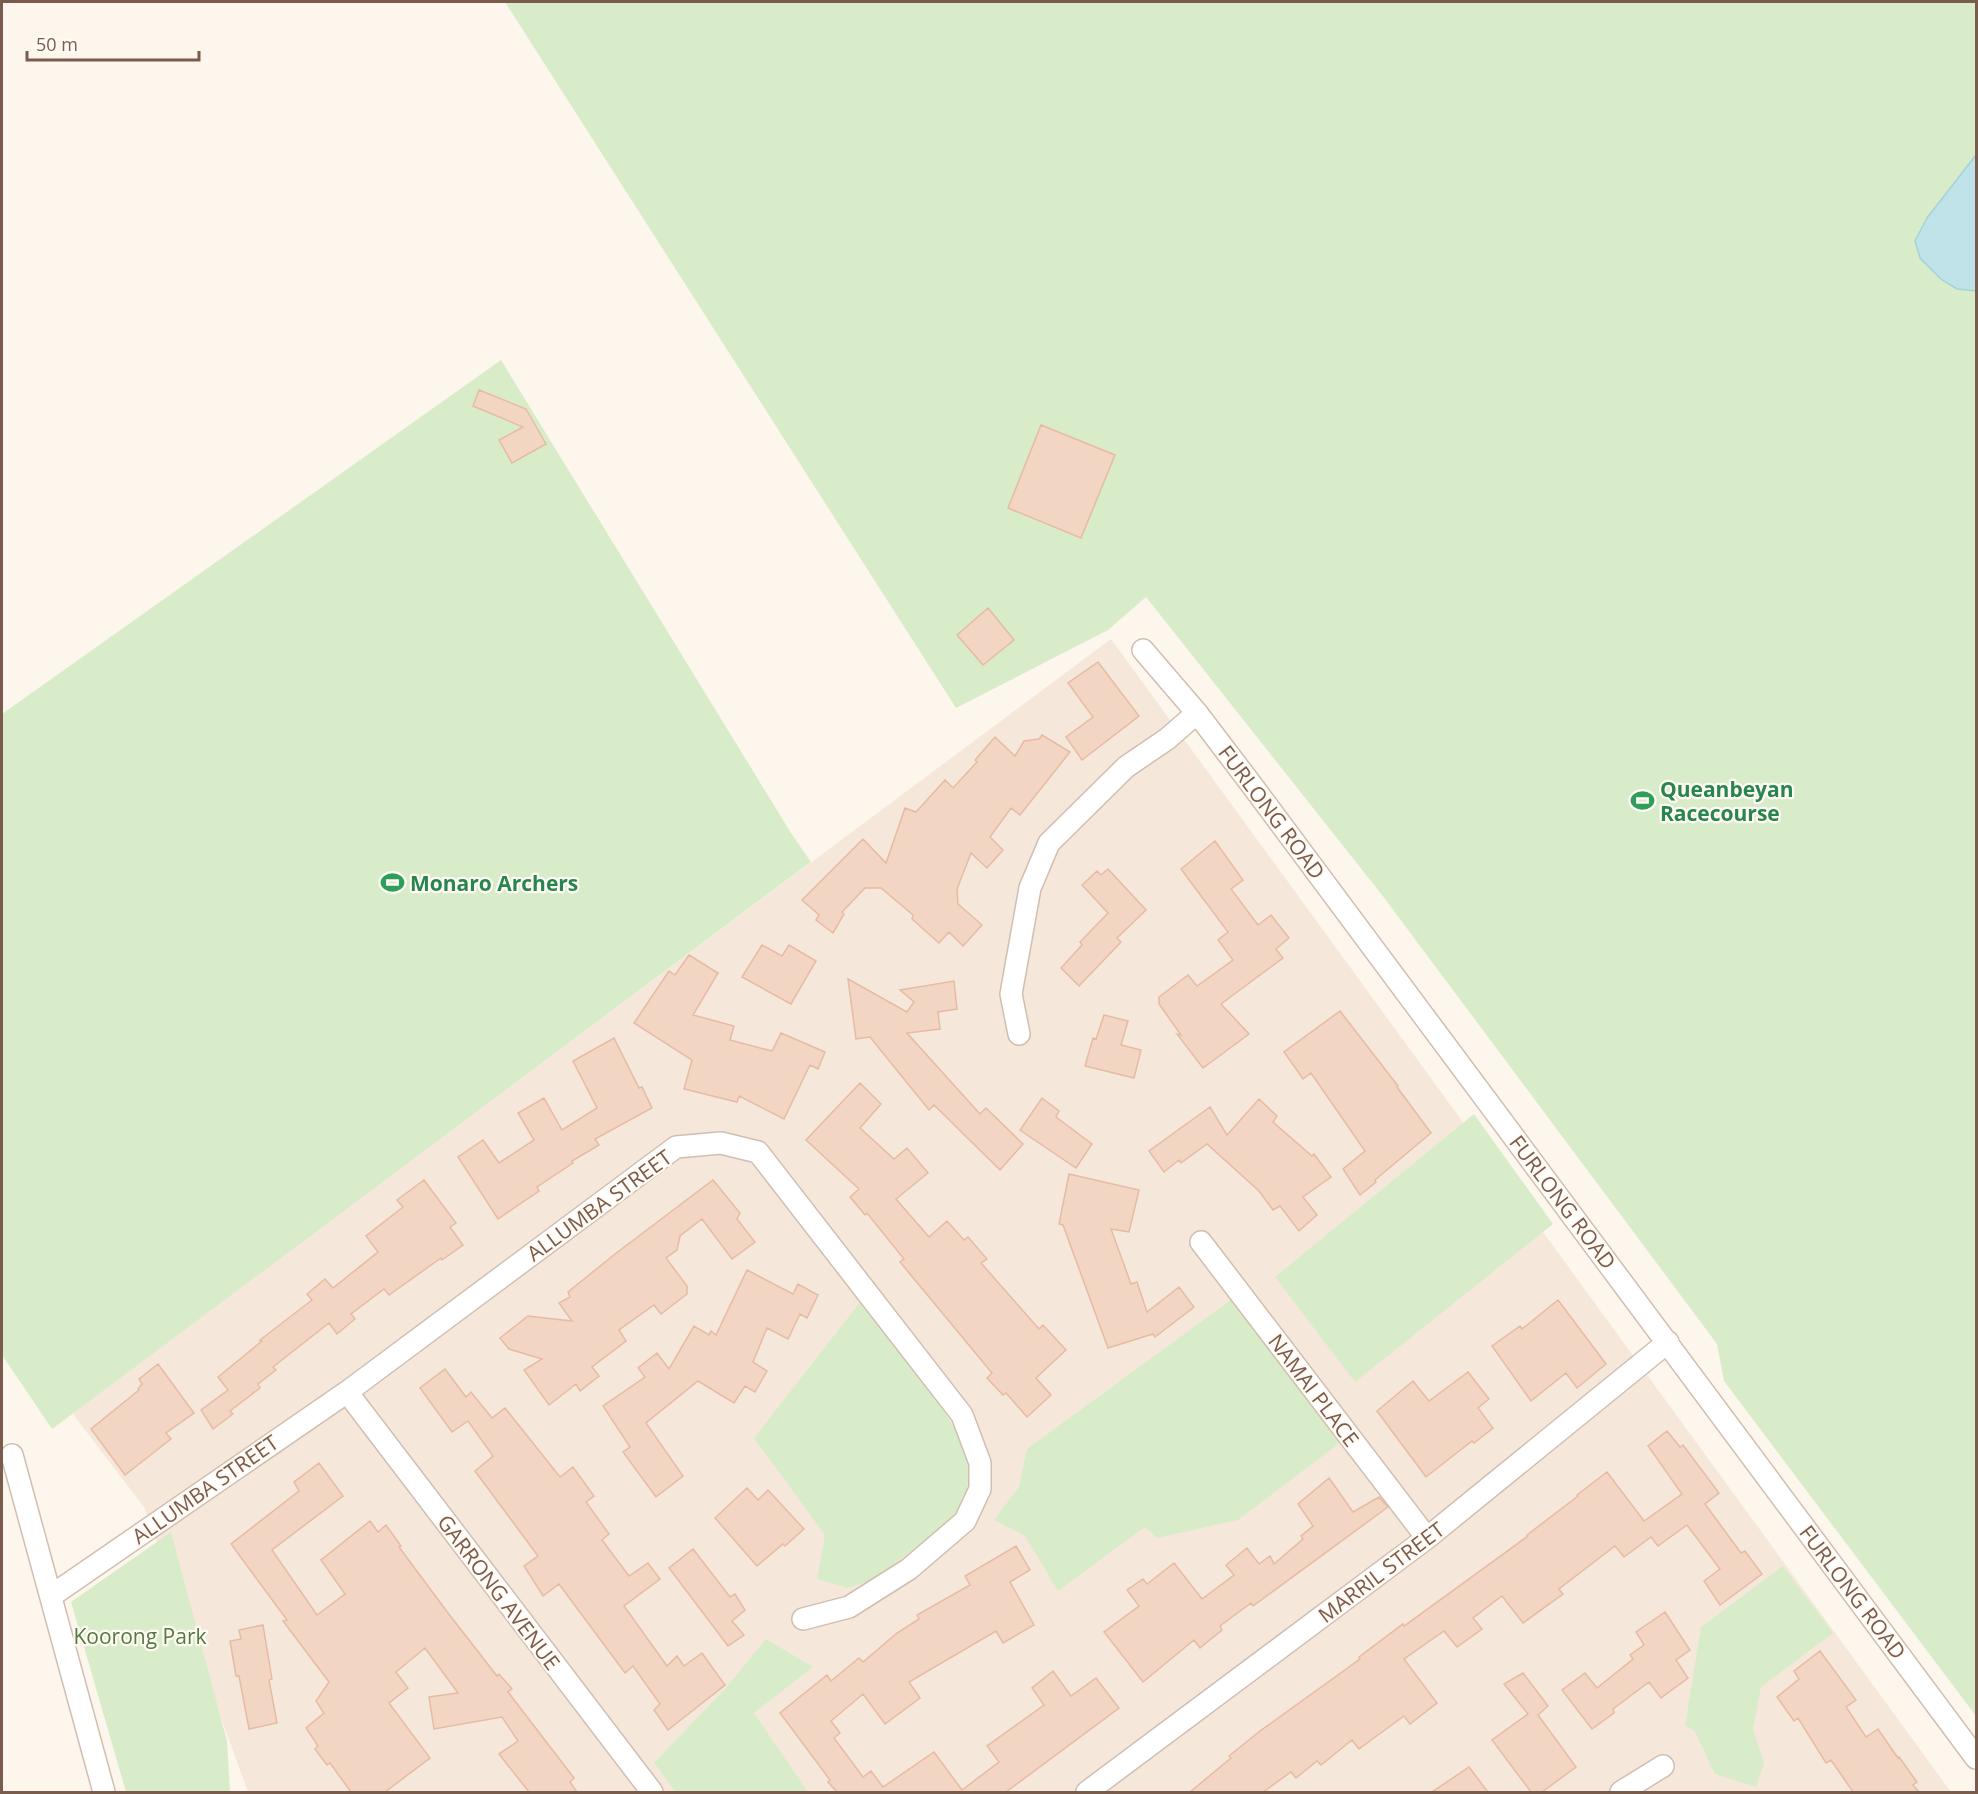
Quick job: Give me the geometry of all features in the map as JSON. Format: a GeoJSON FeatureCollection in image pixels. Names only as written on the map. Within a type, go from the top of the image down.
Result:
{"type":"FeatureCollection","features":[{"type":"Feature","properties":{"kind":"street","name":"FURLONG ROAD"},"geometry":{"type":"LineString","coordinates":[[1143,650],[1197,713],[1977,1758]]}},
{"type":"Feature","properties":{"kind":"street"},"geometry":{"type":"LineString","coordinates":[[1019,1034],[1011,994],[1030,888],[1049,843],[1126,767],[1167,739],[1197,713]]}},
{"type":"Feature","properties":{"kind":"street","name":"ALLUMBA STREET"},"geometry":{"type":"LineString","coordinates":[[51,1596],[346,1392],[676,1148],[721,1143],[758,1152],[962,1415],[980,1463],[980,1489],[965,1521],[909,1569],[849,1607],[803,1619]]}},
{"type":"Feature","properties":{"kind":"street","name":"NAMAI PLACE"},"geometry":{"type":"LineString","coordinates":[[1201,1242],[1427,1538]]}},
{"type":"Feature","properties":{"kind":"street","name":"MARRIL STREET"},"geometry":{"type":"LineString","coordinates":[[1087,1792],[1427,1538],[1668,1342]]}},
{"type":"Feature","properties":{"kind":"street","name":"GARRONG AVENUE"},"geometry":{"type":"LineString","coordinates":[[346,1392],[652,1792]]}},
{"type":"Feature","properties":{"kind":"street"},"geometry":{"type":"LineString","coordinates":[[12,1455],[104,1792]]}},
{"type":"Feature","properties":{"kind":"street"},"geometry":{"type":"LineString","coordinates":[[1621,1792],[1663,1766]]}},
{"type":"Feature","properties":{"kind":"shaded area"},"geometry":{"type":"Polygon","coordinates":[[[1111,639],[1951,1792],[248,1792],[144,1507],[72,1413],[1111,639]]]}},
{"type":"Feature","properties":{"kind":"green space","name":"Queanbeyan Racecourse"},"geometry":{"type":"Polygon","coordinates":[[[505,2],[1976,2],[1976,1716],[1724,1381],[1717,1344],[1382,895],[1146,597],[1108,630],[956,708],[505,2]]]}},
{"type":"Feature","properties":{"kind":"green space","name":"Monaro Archers"},"geometry":{"type":"Polygon","coordinates":[[[501,360],[811,862],[52,1429],[2,1355],[2,714],[501,360]]]}},
{"type":"Feature","properties":{"kind":"green space"},"geometry":{"type":"Polygon","coordinates":[[[1474,1114],[1553,1224],[1355,1382],[1275,1277],[1474,1114]]]}},
{"type":"Feature","properties":{"kind":"green space"},"geometry":{"type":"Polygon","coordinates":[[[1239,1294],[1349,1436],[1238,1520],[1157,1538],[1145,1527],[1058,1591],[1025,1536],[994,1520],[1019,1487],[1027,1449],[1239,1294]]]}},
{"type":"Feature","properties":{"kind":"green space"},"geometry":{"type":"Polygon","coordinates":[[[865,1296],[957,1431],[968,1451],[969,1465],[967,1490],[956,1514],[943,1527],[872,1580],[848,1588],[817,1579],[825,1535],[754,1438],[865,1296]]]}},
{"type":"Feature","properties":{"kind":"green space","name":"Koorong Park"},"geometry":{"type":"Polygon","coordinates":[[[171,1532],[227,1741],[230,1792],[126,1792],[71,1602],[171,1532]]]}},
{"type":"Feature","properties":{"kind":"green space"},"geometry":{"type":"Polygon","coordinates":[[[1783,1566],[1833,1633],[1761,1687],[1753,1729],[1764,1763],[1756,1787],[1715,1774],[1694,1730],[1685,1726],[1701,1627],[1783,1566]]]}},
{"type":"Feature","properties":{"kind":"green space"},"geometry":{"type":"Polygon","coordinates":[[[766,1639],[813,1667],[754,1713],[808,1792],[676,1792],[654,1763],[725,1689],[766,1639]]]}},
{"type":"Feature","properties":{"kind":"water"},"geometry":{"type":"Polygon","coordinates":[[[1976,155],[1976,291],[1957,289],[1942,280],[1920,258],[1915,241],[1927,218],[1976,155]]]}},
{"type":"Feature","properties":{"kind":"building"},"geometry":{"type":"Polygon","coordinates":[[[479,390],[526,409],[546,444],[512,463],[499,440],[523,427],[473,406],[479,390]]]}},
{"type":"Feature","properties":{"kind":"building"},"geometry":{"type":"Polygon","coordinates":[[[1041,425],[1115,455],[1081,538],[1008,508],[1041,425]]]}},
{"type":"Feature","properties":{"kind":"building"},"geometry":{"type":"Polygon","coordinates":[[[988,608],[1014,640],[983,665],[957,635],[988,608]]]}},
{"type":"Feature","properties":{"kind":"building"},"geometry":{"type":"Polygon","coordinates":[[[1098,662],[1139,716],[1082,760],[1066,737],[1093,717],[1068,683],[1098,662]]]}},
{"type":"Feature","properties":{"kind":"building"},"geometry":{"type":"Polygon","coordinates":[[[1042,735],[1070,752],[1020,815],[1011,808],[990,837],[1003,850],[987,868],[971,853],[957,889],[958,904],[982,925],[963,946],[949,932],[939,943],[912,919],[913,915],[881,888],[865,888],[842,912],[844,914],[833,933],[816,920],[819,915],[802,900],[863,839],[886,863],[905,808],[916,812],[945,780],[953,788],[977,762],[975,760],[995,737],[1015,756],[1024,741],[1039,739],[1042,735]]]}},
{"type":"Feature","properties":{"kind":"building"},"geometry":{"type":"Polygon","coordinates":[[[1215,841],[1243,880],[1231,889],[1258,925],[1271,915],[1289,938],[1276,949],[1283,958],[1221,1004],[1249,1034],[1203,1068],[1177,1034],[1181,1035],[1159,1004],[1159,997],[1188,975],[1197,986],[1233,960],[1218,940],[1228,932],[1181,869],[1215,841]]]}},
{"type":"Feature","properties":{"kind":"building"},"geometry":{"type":"Polygon","coordinates":[[[1108,869],[1146,910],[1117,938],[1121,942],[1079,986],[1061,968],[1082,945],[1080,942],[1108,913],[1082,885],[1097,871],[1101,875],[1108,869]]]}},
{"type":"Feature","properties":{"kind":"building"},"geometry":{"type":"Polygon","coordinates":[[[762,945],[782,956],[789,945],[816,961],[791,1004],[742,977],[762,945]]]}},
{"type":"Feature","properties":{"kind":"building"},"geometry":{"type":"Polygon","coordinates":[[[689,955],[718,973],[693,1015],[734,1026],[730,1040],[772,1051],[781,1033],[825,1052],[818,1069],[810,1065],[784,1119],[739,1096],[737,1102],[684,1089],[692,1060],[634,1023],[669,971],[675,975],[689,955]]]}},
{"type":"Feature","properties":{"kind":"building"},"geometry":{"type":"Polygon","coordinates":[[[848,979],[907,1012],[914,1002],[900,990],[954,981],[957,1009],[938,1012],[940,1029],[907,1033],[980,1114],[986,1108],[1023,1144],[1000,1170],[934,1105],[929,1110],[870,1037],[856,1039],[848,979]]]}},
{"type":"Feature","properties":{"kind":"building"},"geometry":{"type":"Polygon","coordinates":[[[1340,1011],[1431,1133],[1360,1195],[1343,1169],[1365,1151],[1311,1073],[1303,1079],[1284,1052],[1340,1011]]]}},
{"type":"Feature","properties":{"kind":"building"},"geometry":{"type":"Polygon","coordinates":[[[1104,1015],[1128,1021],[1121,1045],[1141,1050],[1134,1078],[1085,1066],[1093,1038],[1096,1039],[1104,1015]]]}},
{"type":"Feature","properties":{"kind":"building"},"geometry":{"type":"Polygon","coordinates":[[[614,1038],[639,1088],[642,1087],[652,1108],[595,1139],[599,1145],[572,1161],[573,1163],[537,1187],[539,1191],[498,1219],[458,1157],[483,1140],[499,1163],[534,1140],[518,1113],[544,1098],[562,1130],[597,1108],[573,1061],[614,1038]]]}},
{"type":"Feature","properties":{"kind":"building"},"geometry":{"type":"Polygon","coordinates":[[[860,1083],[881,1104],[860,1128],[894,1159],[907,1148],[928,1173],[896,1199],[929,1237],[947,1221],[964,1240],[968,1237],[987,1259],[981,1263],[1039,1329],[1043,1325],[1066,1350],[1036,1378],[1051,1395],[1027,1417],[1006,1393],[1003,1395],[987,1378],[992,1373],[900,1262],[904,1259],[867,1213],[865,1215],[850,1197],[859,1189],[806,1140],[860,1083]]]}},
{"type":"Feature","properties":{"kind":"building"},"geometry":{"type":"Polygon","coordinates":[[[1042,1098],[1059,1111],[1056,1117],[1092,1144],[1076,1168],[1020,1130],[1042,1098]]]}},
{"type":"Feature","properties":{"kind":"building"},"geometry":{"type":"Polygon","coordinates":[[[1259,1099],[1277,1116],[1273,1122],[1312,1156],[1314,1154],[1331,1177],[1303,1197],[1317,1215],[1299,1231],[1280,1206],[1273,1210],[1259,1191],[1207,1144],[1181,1163],[1179,1160],[1164,1172],[1149,1151],[1210,1107],[1227,1135],[1259,1099]]]}},
{"type":"Feature","properties":{"kind":"building"},"geometry":{"type":"Polygon","coordinates":[[[1069,1174],[1139,1190],[1129,1232],[1111,1229],[1131,1284],[1137,1282],[1147,1312],[1179,1287],[1194,1307],[1155,1337],[1153,1334],[1108,1348],[1063,1225],[1059,1224],[1069,1174]]]}},
{"type":"Feature","properties":{"kind":"building"},"geometry":{"type":"Polygon","coordinates":[[[424,1180],[456,1223],[450,1227],[463,1245],[389,1295],[384,1289],[351,1314],[355,1319],[337,1334],[329,1323],[273,1367],[276,1370],[258,1384],[260,1388],[230,1411],[233,1414],[213,1429],[201,1410],[228,1390],[218,1377],[262,1341],[260,1340],[312,1300],[307,1294],[325,1279],[333,1288],[378,1252],[366,1236],[403,1207],[397,1200],[424,1180]]]}},
{"type":"Feature","properties":{"kind":"building"},"geometry":{"type":"Polygon","coordinates":[[[713,1180],[740,1213],[737,1219],[755,1242],[732,1259],[702,1219],[680,1236],[677,1250],[666,1258],[687,1286],[687,1294],[661,1314],[654,1305],[619,1330],[626,1341],[592,1367],[599,1376],[580,1391],[576,1384],[549,1405],[524,1370],[542,1359],[509,1349],[500,1338],[528,1316],[572,1321],[559,1303],[570,1297],[568,1292],[713,1180]]]}},
{"type":"Feature","properties":{"kind":"building"},"geometry":{"type":"Polygon","coordinates":[[[747,1270],[793,1294],[798,1284],[818,1295],[807,1318],[800,1314],[788,1339],[767,1328],[753,1362],[767,1371],[755,1392],[745,1386],[734,1403],[698,1381],[646,1423],[683,1476],[656,1497],[623,1452],[630,1447],[603,1406],[645,1377],[638,1368],[657,1353],[669,1369],[694,1326],[709,1335],[711,1331],[716,1335],[747,1270]]]}},
{"type":"Feature","properties":{"kind":"building"},"geometry":{"type":"Polygon","coordinates":[[[1558,1300],[1606,1364],[1577,1388],[1566,1373],[1531,1401],[1492,1346],[1520,1326],[1522,1329],[1558,1300]]]}},
{"type":"Feature","properties":{"kind":"building"},"geometry":{"type":"Polygon","coordinates":[[[158,1364],[194,1413],[166,1433],[171,1439],[125,1475],[91,1429],[139,1390],[142,1384],[139,1379],[158,1364]]]}},
{"type":"Feature","properties":{"kind":"building"},"geometry":{"type":"Polygon","coordinates":[[[445,1369],[466,1397],[471,1392],[492,1418],[505,1408],[560,1477],[573,1467],[594,1496],[586,1502],[609,1534],[602,1540],[629,1576],[648,1563],[660,1579],[624,1606],[667,1666],[677,1656],[684,1666],[702,1653],[725,1685],[668,1730],[654,1710],[660,1704],[633,1666],[625,1673],[559,1584],[543,1596],[524,1566],[538,1556],[475,1471],[493,1456],[468,1421],[452,1432],[420,1388],[445,1369]]]}},
{"type":"Feature","properties":{"kind":"building"},"geometry":{"type":"Polygon","coordinates":[[[1468,1372],[1489,1399],[1478,1408],[1493,1428],[1474,1443],[1472,1441],[1426,1477],[1377,1411],[1413,1381],[1429,1401],[1468,1372]]]}},
{"type":"Feature","properties":{"kind":"building"},"geometry":{"type":"Polygon","coordinates":[[[1667,1431],[1680,1447],[1683,1445],[1719,1493],[1705,1504],[1741,1553],[1745,1551],[1762,1574],[1720,1605],[1704,1581],[1720,1569],[1687,1525],[1658,1546],[1651,1537],[1624,1557],[1615,1546],[1559,1589],[1563,1594],[1523,1623],[1502,1596],[1473,1618],[1482,1629],[1457,1647],[1444,1631],[1404,1659],[1437,1703],[1410,1724],[1404,1716],[1359,1749],[1352,1740],[1321,1765],[1317,1761],[1296,1778],[1291,1772],[1263,1792],[1190,1792],[1260,1731],[1360,1659],[1359,1657],[1403,1624],[1404,1626],[1528,1536],[1607,1472],[1644,1521],[1682,1494],[1648,1446],[1667,1431]]]}},
{"type":"Feature","properties":{"kind":"building"},"geometry":{"type":"Polygon","coordinates":[[[319,1463],[343,1496],[272,1550],[317,1615],[345,1594],[321,1560],[370,1521],[378,1532],[386,1525],[401,1546],[399,1547],[448,1613],[497,1676],[499,1674],[512,1689],[508,1692],[574,1778],[570,1782],[577,1792],[529,1792],[499,1754],[518,1741],[502,1717],[434,1729],[429,1697],[458,1693],[425,1648],[396,1672],[408,1688],[389,1703],[430,1758],[385,1792],[351,1792],[330,1763],[327,1765],[315,1749],[318,1746],[306,1728],[324,1713],[316,1701],[329,1682],[283,1621],[287,1620],[231,1544],[299,1491],[294,1482],[319,1463]]]}},
{"type":"Feature","properties":{"kind":"building"},"geometry":{"type":"Polygon","coordinates":[[[1329,1478],[1353,1512],[1379,1497],[1388,1507],[1253,1606],[1251,1603],[1220,1626],[1222,1630],[1200,1648],[1194,1640],[1143,1682],[1104,1632],[1139,1606],[1127,1590],[1143,1579],[1147,1584],[1174,1563],[1202,1599],[1234,1575],[1226,1565],[1247,1548],[1259,1564],[1270,1556],[1274,1564],[1303,1539],[1301,1536],[1313,1526],[1298,1504],[1329,1478]]]}},
{"type":"Feature","properties":{"kind":"building"},"geometry":{"type":"Polygon","coordinates":[[[747,1488],[758,1500],[768,1490],[804,1529],[757,1566],[715,1518],[747,1488]]]}},
{"type":"Feature","properties":{"kind":"building"},"geometry":{"type":"Polygon","coordinates":[[[1016,1546],[1030,1570],[1010,1582],[1034,1625],[1003,1643],[996,1631],[909,1682],[920,1698],[885,1724],[863,1694],[831,1721],[840,1733],[834,1738],[863,1777],[871,1771],[883,1787],[934,1752],[962,1790],[999,1762],[987,1746],[1044,1705],[1032,1688],[1053,1671],[1071,1696],[1096,1678],[1119,1708],[1006,1792],[837,1792],[780,1713],[827,1675],[831,1681],[859,1658],[863,1662],[897,1633],[919,1619],[917,1615],[970,1585],[965,1576],[1016,1546]]]}},
{"type":"Feature","properties":{"kind":"building"},"geometry":{"type":"Polygon","coordinates":[[[693,1549],[730,1597],[735,1594],[745,1610],[732,1621],[744,1635],[728,1646],[669,1568],[693,1549]]]}},
{"type":"Feature","properties":{"kind":"building"},"geometry":{"type":"Polygon","coordinates":[[[1665,1612],[1690,1650],[1676,1660],[1688,1678],[1661,1698],[1649,1682],[1613,1709],[1614,1713],[1592,1729],[1562,1690],[1585,1673],[1597,1688],[1633,1659],[1630,1655],[1644,1645],[1636,1632],[1665,1612]]]}},
{"type":"Feature","properties":{"kind":"building"},"geometry":{"type":"Polygon","coordinates":[[[263,1625],[272,1679],[269,1680],[277,1723],[249,1729],[230,1641],[241,1639],[239,1630],[263,1625]]]}},
{"type":"Feature","properties":{"kind":"building"},"geometry":{"type":"Polygon","coordinates":[[[1820,1651],[1856,1700],[1846,1707],[1866,1737],[1878,1729],[1917,1782],[1913,1785],[1919,1792],[1853,1792],[1831,1760],[1826,1763],[1798,1718],[1794,1721],[1777,1697],[1799,1679],[1794,1671],[1820,1651]]]}},
{"type":"Feature","properties":{"kind":"building"},"geometry":{"type":"Polygon","coordinates":[[[1523,1673],[1548,1706],[1538,1715],[1576,1767],[1542,1792],[1531,1792],[1492,1740],[1528,1714],[1504,1684],[1523,1673]]]}},
{"type":"Feature","properties":{"kind":"building"},"geometry":{"type":"Polygon","coordinates":[[[1469,1767],[1488,1792],[1432,1792],[1469,1767]]]}},
{"type":"Feature","properties":{"kind":"place","name":"Queanbeyan Racecourse"},"geometry":{"type":"Point","coordinates":[1642,801]}},
{"type":"Feature","properties":{"kind":"place","name":"Monaro Archers"},"geometry":{"type":"Point","coordinates":[392,883]}}]}
